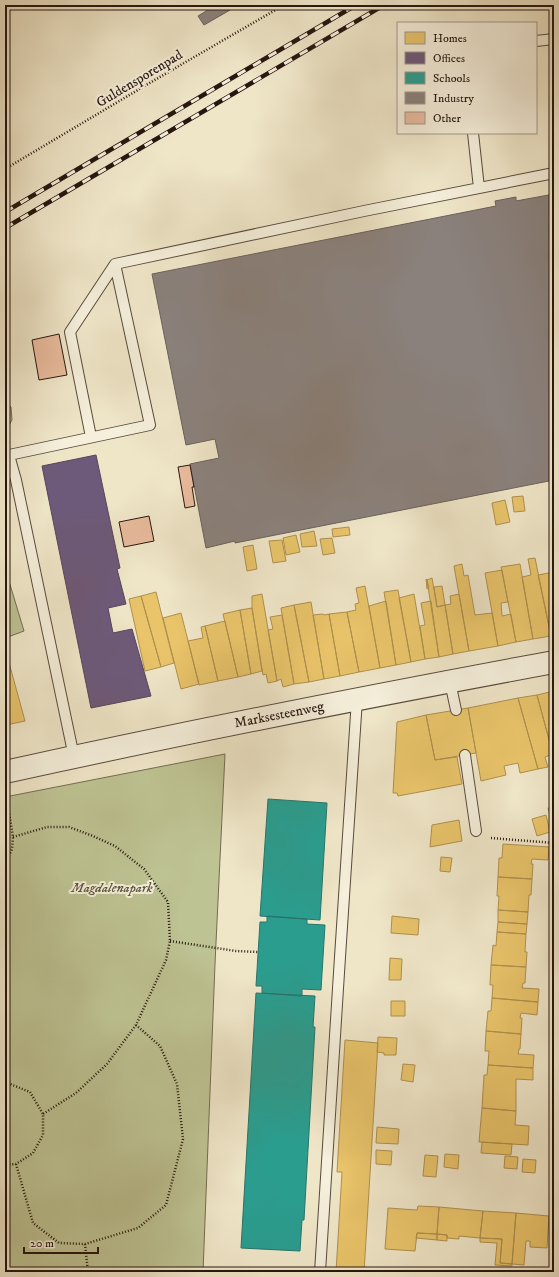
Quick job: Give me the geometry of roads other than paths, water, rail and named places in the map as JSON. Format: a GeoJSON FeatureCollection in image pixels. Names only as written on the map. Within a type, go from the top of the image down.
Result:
{"type":"FeatureCollection","features":[{"type":"Feature","properties":{"kind":"street","name":"Marksesteenweg"},"geometry":{"type":"LineString","coordinates":[[5,772],[222,726],[554,662]]}},
{"type":"Feature","properties":{"kind":"lane"},"geometry":{"type":"LineString","coordinates":[[537,41],[554,39]]}},
{"type":"Feature","properties":{"kind":"lane"},"geometry":{"type":"LineString","coordinates":[[473,134],[479,188]]}},
{"type":"Feature","properties":{"kind":"lane"},"geometry":{"type":"LineString","coordinates":[[91,437],[70,332],[115,264],[364,211],[554,173]]}},
{"type":"Feature","properties":{"kind":"lane"},"geometry":{"type":"LineString","coordinates":[[74,757],[16,480],[9,455],[150,425],[115,264]]}},
{"type":"Feature","properties":{"kind":"lane"},"geometry":{"type":"LineString","coordinates":[[450,682],[456,710]]}},
{"type":"Feature","properties":{"kind":"lane"},"geometry":{"type":"LineString","coordinates":[[320,1272],[357,699]]}},
{"type":"Feature","properties":{"kind":"lane"},"geometry":{"type":"LineString","coordinates":[[465,755],[476,830]]}},
{"type":"Feature","properties":{"kind":"railway"},"geometry":{"type":"LineString","coordinates":[[5,212],[356,5]]}},
{"type":"Feature","properties":{"kind":"railway"},"geometry":{"type":"LineString","coordinates":[[5,228],[384,5]]}},
{"type":"Feature","properties":{"kind":"park label","name":"Magdalenapark"},"geometry":{"type":"Point","coordinates":[112,887]}}]}
